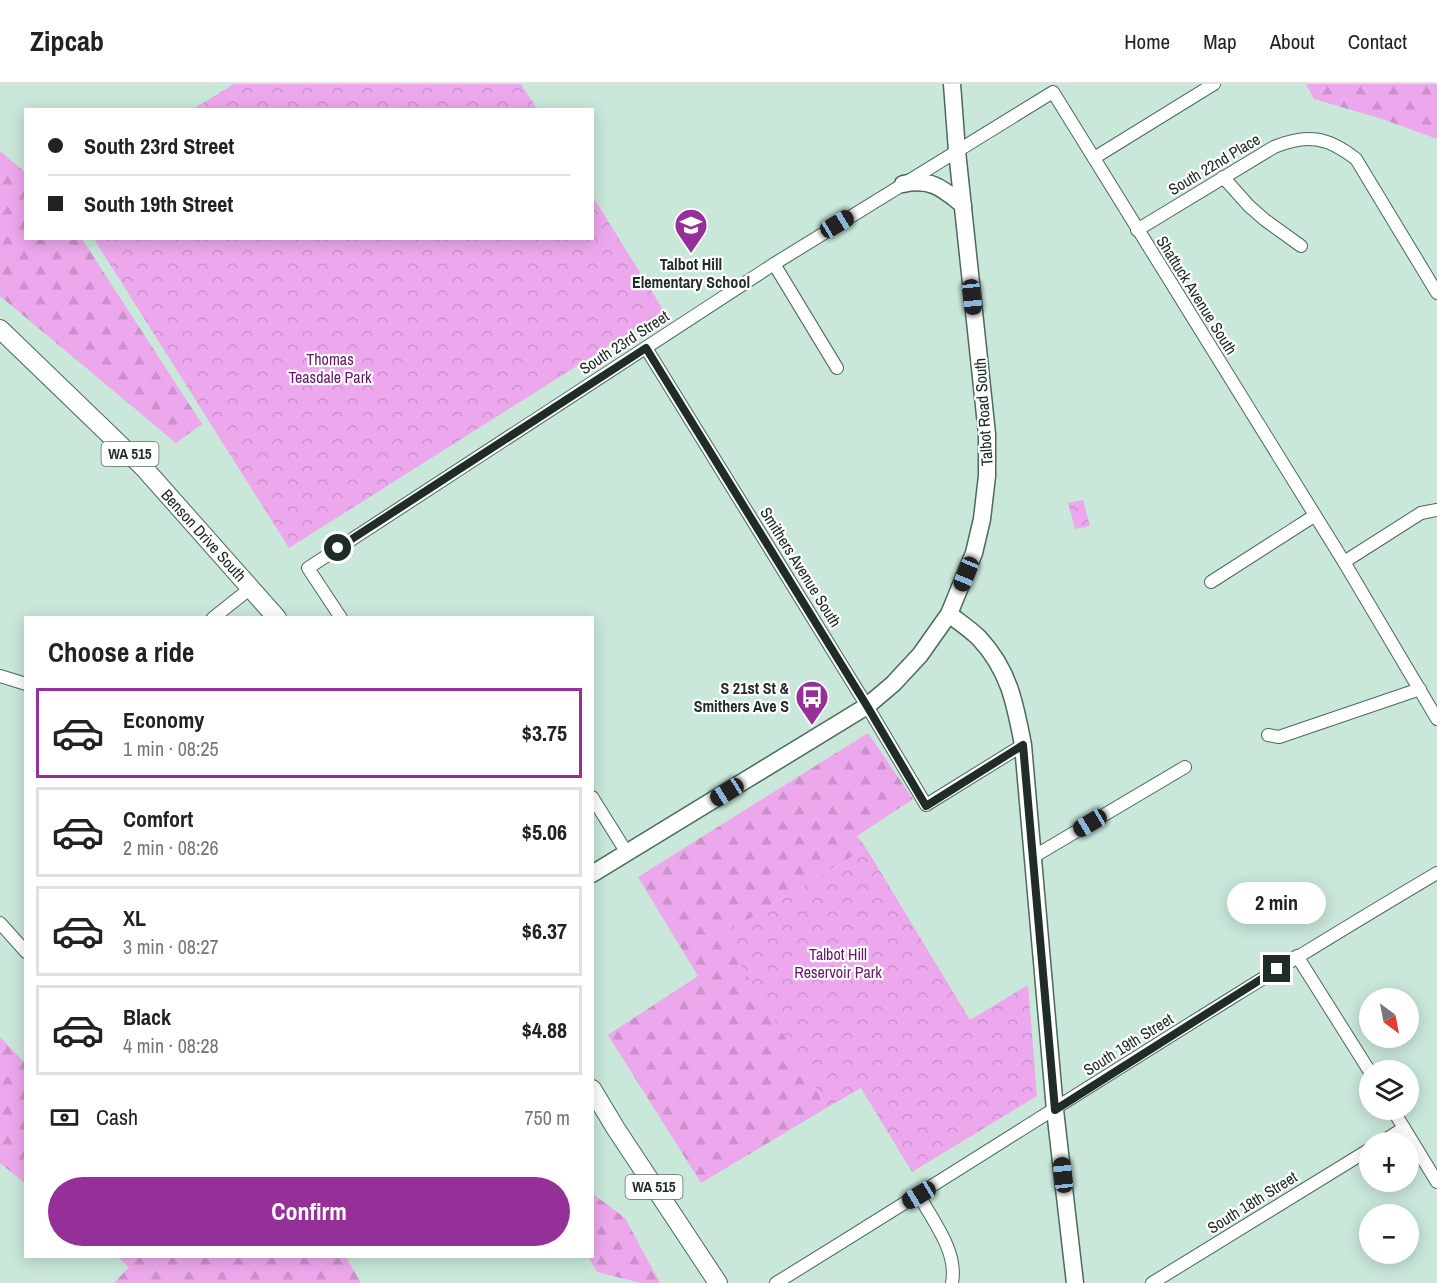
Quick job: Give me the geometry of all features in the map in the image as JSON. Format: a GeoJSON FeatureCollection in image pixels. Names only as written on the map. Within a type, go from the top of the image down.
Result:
{"type":"FeatureCollection","features":[{"type":"Feature","properties":{"kind":"main road","name":"Benson Drive South"},"geometry":{"type":"LineString","coordinates":[[0,329],[144,468],[275,616]]}},
{"type":"Feature","properties":{"kind":"main road","name":"WA 515"},"geometry":{"type":"LineString","coordinates":[[594,1092],[718,1283]]}},
{"type":"Feature","properties":{"kind":"street","name":"Talbot Road South"},"geometry":{"type":"LineString","coordinates":[[594,873],[867,706],[893,684],[913,662],[949,614],[974,554],[982,519],[987,476],[987,434],[952,84]]}},
{"type":"Feature","properties":{"kind":"street"},"geometry":{"type":"LineString","coordinates":[[1094,158],[1214,84]]}},
{"type":"Feature","properties":{"kind":"street","name":"South 23rd Street"},"geometry":{"type":"LineString","coordinates":[[340,616],[308,568],[774,264],[1053,92]]}},
{"type":"Feature","properties":{"kind":"street","name":"Shattuck Avenue South"},"geometry":{"type":"LineString","coordinates":[[1053,92],[1344,562],[1437,718]]}},
{"type":"Feature","properties":{"kind":"street","name":"South 22nd Place"},"geometry":{"type":"LineString","coordinates":[[1137,230],[1274,147],[1291,140],[1311,138],[1324,140],[1341,147],[1356,159],[1437,293]]}},
{"type":"Feature","properties":{"kind":"street"},"geometry":{"type":"LineString","coordinates":[[1223,177],[1249,206],[1301,246]]}},
{"type":"Feature","properties":{"kind":"street"},"geometry":{"type":"LineString","coordinates":[[903,184],[920,180],[943,188],[963,206]]}},
{"type":"Feature","properties":{"kind":"street"},"geometry":{"type":"LineString","coordinates":[[774,264],[837,368]]}},
{"type":"Feature","properties":{"kind":"street","name":"Smithers Avenue South"},"geometry":{"type":"LineString","coordinates":[[646,348],[867,706],[926,806],[1023,745]]}},
{"type":"Feature","properties":{"kind":"street"},"geometry":{"type":"LineString","coordinates":[[1344,562],[1420,513],[1437,510]]}},
{"type":"Feature","properties":{"kind":"street"},"geometry":{"type":"LineString","coordinates":[[1211,582],[1314,516]]}},
{"type":"Feature","properties":{"kind":"street"},"geometry":{"type":"LineString","coordinates":[[216,616],[252,587]]}},
{"type":"Feature","properties":{"kind":"street"},"geometry":{"type":"LineString","coordinates":[[949,614],[977,636],[991,653],[1005,676],[1015,702],[1023,745],[1055,1110],[1076,1283]]}},
{"type":"Feature","properties":{"kind":"street"},"geometry":{"type":"LineString","coordinates":[[0,676],[24,683]]}},
{"type":"Feature","properties":{"kind":"street"},"geometry":{"type":"LineString","coordinates":[[1268,735],[1280,736],[1420,689]]}},
{"type":"Feature","properties":{"kind":"street"},"geometry":{"type":"LineString","coordinates":[[1033,857],[1185,767]]}},
{"type":"Feature","properties":{"kind":"street"},"geometry":{"type":"LineString","coordinates":[[594,800],[627,853]]}},
{"type":"Feature","properties":{"kind":"street","name":"South 19th Street"},"geometry":{"type":"LineString","coordinates":[[776,1283],[1297,956],[1437,873]]}},
{"type":"Feature","properties":{"kind":"street"},"geometry":{"type":"LineString","coordinates":[[0,923],[24,950]]}},
{"type":"Feature","properties":{"kind":"street"},"geometry":{"type":"LineString","coordinates":[[1297,956],[1362,1060]]}},
{"type":"Feature","properties":{"kind":"street"},"geometry":{"type":"LineString","coordinates":[[1399,1120],[1437,1182]]}},
{"type":"Feature","properties":{"kind":"street"},"geometry":{"type":"LineString","coordinates":[[1398,1132],[1404,1128]]}},
{"type":"Feature","properties":{"kind":"street","name":"South 18th Street"},"geometry":{"type":"LineString","coordinates":[[1152,1283],[1359,1156]]}},
{"type":"Feature","properties":{"kind":"street"},"geometry":{"type":"LineString","coordinates":[[919,1195],[952,1255],[954,1269],[952,1283]]}},
{"type":"Feature","properties":{"kind":"green space"},"geometry":{"type":"Polygon","coordinates":[[[234,84],[521,84],[536,108],[195,108],[234,84]]]}},
{"type":"Feature","properties":{"kind":"green space"},"geometry":{"type":"Polygon","coordinates":[[[1306,84],[1437,84],[1437,139],[1382,119],[1314,99],[1306,84]]]}},
{"type":"Feature","properties":{"kind":"green space"},"geometry":{"type":"Polygon","coordinates":[[[0,151],[24,171],[24,240],[83,240],[202,424],[176,443],[0,296],[0,151]]]}},
{"type":"Feature","properties":{"kind":"green space","name":"Thomas Teasdale Park"},"geometry":{"type":"Polygon","coordinates":[[[594,199],[664,311],[289,548],[95,240],[594,240],[594,199]]]}},
{"type":"Feature","properties":{"kind":"green space"},"geometry":{"type":"Polygon","coordinates":[[[1083,500],[1090,526],[1075,529],[1068,503],[1083,500]]]}},
{"type":"Feature","properties":{"kind":"green space"},"geometry":{"type":"Polygon","coordinates":[[[868,733],[913,799],[857,836],[866,848],[723,935],[828,1107],[701,1183],[608,1035],[698,976],[638,877],[868,733]]]}},
{"type":"Feature","properties":{"kind":"green space","name":"Talbot Hill Reservoir Park"},"geometry":{"type":"Polygon","coordinates":[[[866,848],[970,1020],[1028,985],[1037,1096],[912,1172],[861,1088],[828,1107],[722,935],[866,848]]]}},
{"type":"Feature","properties":{"kind":"green space"},"geometry":{"type":"Polygon","coordinates":[[[0,1037],[24,1062],[24,1182],[0,1163],[0,1037]]]}},
{"type":"Feature","properties":{"kind":"green space"},"geometry":{"type":"Polygon","coordinates":[[[594,1195],[625,1218],[660,1283],[641,1283],[597,1272],[589,1258],[594,1258],[594,1195]]]}},
{"type":"Feature","properties":{"kind":"green space"},"geometry":{"type":"Polygon","coordinates":[[[118,1258],[347,1258],[361,1283],[114,1283],[129,1267],[118,1258]]]}},
{"type":"Feature","properties":{"kind":"place","name":"Talbot Hill Elementary School"},"geometry":{"type":"Point","coordinates":[691,254]}},
{"type":"Feature","properties":{"kind":"place","name":"S 21st St & Smithers Ave S"},"geometry":{"type":"Point","coordinates":[812,726]}},
{"type":"Feature","properties":{"kind":"route"},"geometry":{"type":"LineString","coordinates":[[338,548],[646,348],[867,706],[926,806],[1023,745],[1055,1110],[1277,969]]}}]}
